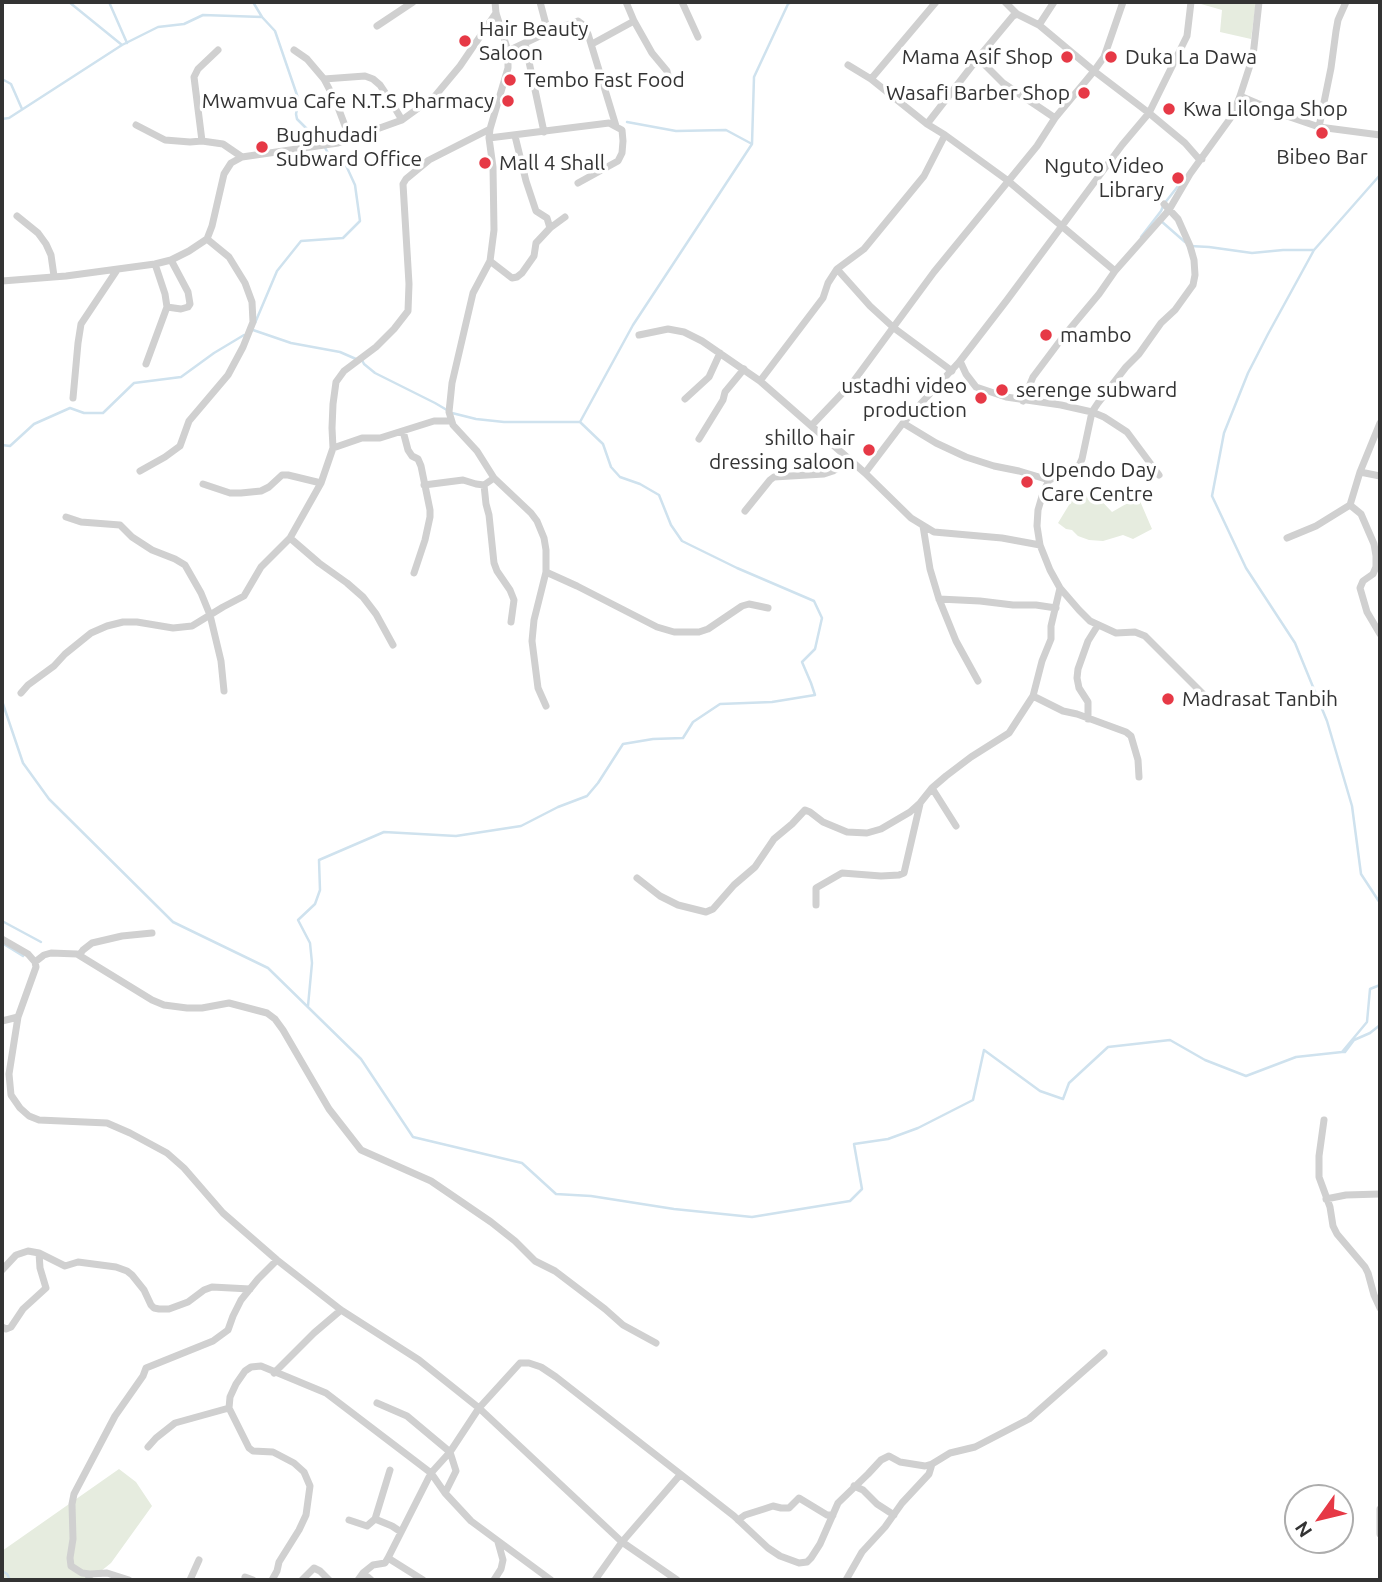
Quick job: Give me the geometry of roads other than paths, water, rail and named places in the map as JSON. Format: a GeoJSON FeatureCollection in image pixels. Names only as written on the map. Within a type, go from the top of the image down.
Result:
{"type":"FeatureCollection","features":[{"type":"Feature","properties":{"kind":"street"},"geometry":{"type":"LineString","coordinates":[[377,26],[414,2]]}},
{"type":"Feature","properties":{"kind":"street"},"geometry":{"type":"LineString","coordinates":[[495,2],[508,51],[508,68],[489,138],[493,167],[494,230],[490,261],[473,293],[452,383],[449,412],[451,421],[477,451],[494,478],[531,513],[544,537],[546,572],[532,641],[537,680],[546,706]]}},
{"type":"Feature","properties":{"kind":"street"},"geometry":{"type":"LineString","coordinates":[[540,2],[548,32]]}},
{"type":"Feature","properties":{"kind":"street"},"geometry":{"type":"LineString","coordinates":[[625,2],[652,53],[667,71],[669,79]]}},
{"type":"Feature","properties":{"kind":"street"},"geometry":{"type":"LineString","coordinates":[[682,2],[698,37]]}},
{"type":"Feature","properties":{"kind":"street"},"geometry":{"type":"LineString","coordinates":[[871,79],[936,2]]}},
{"type":"Feature","properties":{"kind":"street"},"geometry":{"type":"LineString","coordinates":[[1005,2],[1017,14],[1040,25],[1202,159]]}},
{"type":"Feature","properties":{"kind":"street"},"geometry":{"type":"LineString","coordinates":[[1040,25],[1054,2]]}},
{"type":"Feature","properties":{"kind":"street"},"geometry":{"type":"LineString","coordinates":[[812,425],[853,382],[934,272],[1037,146],[1055,118],[1094,71],[1104,57],[1124,2]]}},
{"type":"Feature","properties":{"kind":"street"},"geometry":{"type":"LineString","coordinates":[[865,473],[903,423],[960,361],[1149,113],[1187,36],[1191,2]]}},
{"type":"Feature","properties":{"kind":"street"},"geometry":{"type":"LineString","coordinates":[[1023,401],[1033,377],[1167,207],[1232,116],[1253,56],[1259,2]]}},
{"type":"Feature","properties":{"kind":"street"},"geometry":{"type":"LineString","coordinates":[[1319,128],[1338,20],[1346,2]]}},
{"type":"Feature","properties":{"kind":"street"},"geometry":{"type":"LineString","coordinates":[[2,281],[155,264],[189,251],[207,239],[224,174],[231,163],[242,157],[324,146],[402,120],[435,96],[460,66],[496,13]]}},
{"type":"Feature","properties":{"kind":"street"},"geometry":{"type":"LineString","coordinates":[[927,124],[978,58],[1017,14]]}},
{"type":"Feature","properties":{"kind":"street"},"geometry":{"type":"LineString","coordinates":[[508,51],[578,21],[585,28],[592,44],[616,126]]}},
{"type":"Feature","properties":{"kind":"street"},"geometry":{"type":"LineString","coordinates":[[592,44],[634,21]]}},
{"type":"Feature","properties":{"kind":"street"},"geometry":{"type":"LineString","coordinates":[[525,43],[544,132]]}},
{"type":"Feature","properties":{"kind":"street"},"geometry":{"type":"LineString","coordinates":[[202,141],[194,77],[198,69],[218,50]]}},
{"type":"Feature","properties":{"kind":"street"},"geometry":{"type":"LineString","coordinates":[[294,50],[307,59],[324,79],[350,139]]}},
{"type":"Feature","properties":{"kind":"street"},"geometry":{"type":"LineString","coordinates":[[978,58],[1003,83],[1055,118]]}},
{"type":"Feature","properties":{"kind":"street"},"geometry":{"type":"LineString","coordinates":[[848,65],[1009,181],[1115,271]]}},
{"type":"Feature","properties":{"kind":"street"},"geometry":{"type":"LineString","coordinates":[[324,79],[365,76],[373,79],[380,85],[402,120]]}},
{"type":"Feature","properties":{"kind":"street"},"geometry":{"type":"LineString","coordinates":[[1240,96],[1319,128],[1380,135]]}},
{"type":"Feature","properties":{"kind":"street"},"geometry":{"type":"LineString","coordinates":[[489,138],[609,123],[622,130],[624,141],[618,161],[578,183]]}},
{"type":"Feature","properties":{"kind":"street"},"geometry":{"type":"LineString","coordinates":[[136,125],[165,141],[223,144],[242,157]]}},
{"type":"Feature","properties":{"kind":"street"},"geometry":{"type":"LineString","coordinates":[[21,693],[27,685],[54,666],[91,633],[107,626],[137,622],[183,628],[192,626],[244,596],[261,567],[290,538],[321,484],[333,448],[332,404],[336,382],[344,371],[385,338],[408,311],[403,184],[429,160],[490,129]]}},
{"type":"Feature","properties":{"kind":"street"},"geometry":{"type":"LineString","coordinates":[[760,381],[823,298],[837,269],[864,249],[924,176],[945,135]]}},
{"type":"Feature","properties":{"kind":"street"},"geometry":{"type":"LineString","coordinates":[[515,136],[536,211],[547,218],[550,228]]}},
{"type":"Feature","properties":{"kind":"street"},"geometry":{"type":"LineString","coordinates":[[903,423],[936,443],[993,466],[1049,480],[1077,470],[1092,412],[1193,285],[1194,260],[1190,246],[1178,219],[1167,207]]}},
{"type":"Feature","properties":{"kind":"street"},"geometry":{"type":"LineString","coordinates":[[17,216],[38,233],[46,244],[51,254],[54,276]]}},
{"type":"Feature","properties":{"kind":"street"},"geometry":{"type":"LineString","coordinates":[[490,261],[512,278],[517,278],[534,256],[536,243],[565,217]]}},
{"type":"Feature","properties":{"kind":"street"},"geometry":{"type":"LineString","coordinates":[[140,471],[180,446],[189,421],[228,374],[253,321],[252,302],[245,284],[229,257],[207,239]]}},
{"type":"Feature","properties":{"kind":"street"},"geometry":{"type":"LineString","coordinates":[[167,307],[181,309],[190,304],[188,292],[171,260]]}},
{"type":"Feature","properties":{"kind":"street"},"geometry":{"type":"LineString","coordinates":[[146,364],[167,307],[155,264]]}},
{"type":"Feature","properties":{"kind":"street"},"geometry":{"type":"LineString","coordinates":[[837,269],[894,328],[952,371]]}},
{"type":"Feature","properties":{"kind":"street"},"geometry":{"type":"LineString","coordinates":[[73,398],[81,324],[117,270]]}},
{"type":"Feature","properties":{"kind":"street"},"geometry":{"type":"LineString","coordinates":[[639,335],[668,329],[684,332],[744,369],[812,425],[911,518],[934,532],[1002,538],[1040,545]]}},
{"type":"Feature","properties":{"kind":"street"},"geometry":{"type":"LineString","coordinates":[[685,399],[709,377],[720,353]]}},
{"type":"Feature","properties":{"kind":"street"},"geometry":{"type":"LineString","coordinates":[[960,361],[976,387],[1023,401],[1061,405],[1104,417],[1127,432],[1158,475]]}},
{"type":"Feature","properties":{"kind":"street"},"geometry":{"type":"LineString","coordinates":[[699,439],[723,400],[725,392],[744,369]]}},
{"type":"Feature","properties":{"kind":"street"},"geometry":{"type":"LineString","coordinates":[[333,448],[362,438],[380,438],[434,421],[451,421]]}},
{"type":"Feature","properties":{"kind":"street"},"geometry":{"type":"LineString","coordinates":[[1287,538],[1316,526],[1350,505],[1380,423]]}},
{"type":"Feature","properties":{"kind":"street"},"geometry":{"type":"LineString","coordinates":[[403,431],[408,450],[421,466],[430,510],[425,540],[414,573]]}},
{"type":"Feature","properties":{"kind":"street"},"geometry":{"type":"LineString","coordinates":[[745,511],[774,477],[824,474],[850,460]]}},
{"type":"Feature","properties":{"kind":"street"},"geometry":{"type":"LineString","coordinates":[[1360,472],[1380,476]]}},
{"type":"Feature","properties":{"kind":"street"},"geometry":{"type":"LineString","coordinates":[[203,484],[230,493],[261,491],[282,475],[288,475],[321,484]]}},
{"type":"Feature","properties":{"kind":"street"},"geometry":{"type":"LineString","coordinates":[[424,485],[463,480],[484,485],[494,478]]}},
{"type":"Feature","properties":{"kind":"street"},"geometry":{"type":"LineString","coordinates":[[1049,480],[1038,510],[1037,526],[1040,545],[1060,589],[1090,621],[1116,633],[1135,632],[1144,636],[1209,701]]}},
{"type":"Feature","properties":{"kind":"street"},"geometry":{"type":"LineString","coordinates":[[484,485],[494,563],[514,600],[512,622]]}},
{"type":"Feature","properties":{"kind":"street"},"geometry":{"type":"LineString","coordinates":[[1350,505],[1361,514],[1374,544],[1374,574],[1363,581],[1360,588],[1367,612],[1380,634]]}},
{"type":"Feature","properties":{"kind":"street"},"geometry":{"type":"LineString","coordinates":[[66,517],[81,522],[120,525],[152,550],[185,565],[210,615],[221,661],[224,691]]}},
{"type":"Feature","properties":{"kind":"street"},"geometry":{"type":"LineString","coordinates":[[923,526],[930,569],[939,599],[956,641],[978,681]]}},
{"type":"Feature","properties":{"kind":"street"},"geometry":{"type":"LineString","coordinates":[[290,538],[363,597],[393,645]]}},
{"type":"Feature","properties":{"kind":"street"},"geometry":{"type":"LineString","coordinates":[[546,572],[657,627],[674,632],[699,632],[708,629],[742,606],[750,604],[768,608]]}},
{"type":"Feature","properties":{"kind":"street"},"geometry":{"type":"LineString","coordinates":[[637,878],[660,896],[678,905],[706,912],[713,909],[734,885],[755,867],[774,839],[805,810],[823,822],[847,832],[867,833],[881,829],[910,812],[932,788],[971,757],[1009,733],[1033,696],[1041,661],[1051,639],[1051,626],[1060,589]]}},
{"type":"Feature","properties":{"kind":"street"},"geometry":{"type":"LineString","coordinates":[[939,599],[1056,608]]}},
{"type":"Feature","properties":{"kind":"street"},"geometry":{"type":"LineString","coordinates":[[1088,719],[1088,702],[1079,688],[1077,678],[1088,641],[1098,625]]}},
{"type":"Feature","properties":{"kind":"street"},"geometry":{"type":"LineString","coordinates":[[1033,696],[1063,710],[1126,732],[1131,736],[1138,760],[1139,777]]}},
{"type":"Feature","properties":{"kind":"street"},"geometry":{"type":"LineString","coordinates":[[932,788],[956,826]]}},
{"type":"Feature","properties":{"kind":"street"},"geometry":{"type":"LineString","coordinates":[[816,905],[816,888],[842,873],[881,876],[904,873],[920,803]]}},
{"type":"Feature","properties":{"kind":"street"},"geometry":{"type":"LineString","coordinates":[[80,954],[93,943],[152,933]]}},
{"type":"Feature","properties":{"kind":"street"},"geometry":{"type":"LineString","coordinates":[[2,939],[28,954],[35,962],[35,971],[18,1017],[9,1073],[11,1095],[20,1108],[39,1120],[107,1123],[167,1153],[184,1168],[223,1213],[277,1260],[341,1310],[419,1360],[479,1408],[622,1542],[677,1580]]}},
{"type":"Feature","properties":{"kind":"street"},"geometry":{"type":"LineString","coordinates":[[35,962],[51,953],[80,954],[164,1005],[202,1008],[229,1003],[267,1013],[283,1030],[330,1109],[361,1150],[431,1181],[491,1222],[535,1261],[555,1271],[623,1325],[656,1343]]}},
{"type":"Feature","properties":{"kind":"street"},"geometry":{"type":"LineString","coordinates":[[2,1021],[18,1017]]}},
{"type":"Feature","properties":{"kind":"street"},"geometry":{"type":"LineString","coordinates":[[1324,1120],[1319,1177],[1335,1230],[1365,1267],[1380,1308]]}},
{"type":"Feature","properties":{"kind":"street"},"geometry":{"type":"LineString","coordinates":[[1326,1199],[1346,1195],[1380,1194]]}},
{"type":"Feature","properties":{"kind":"street"},"geometry":{"type":"LineString","coordinates":[[2,1270],[16,1255],[28,1251],[65,1265],[86,1262],[116,1267],[127,1271],[138,1281],[151,1305],[159,1309],[169,1309],[188,1302],[212,1287],[250,1289]]}},
{"type":"Feature","properties":{"kind":"street"},"geometry":{"type":"LineString","coordinates":[[2,1327],[11,1327],[23,1310],[46,1288],[39,1253]]}},
{"type":"Feature","properties":{"kind":"street"},"geometry":{"type":"LineString","coordinates":[[129,1580],[107,1573],[89,1577],[71,1566],[74,1494],[115,1416],[146,1368],[213,1341],[228,1330],[233,1316],[250,1289],[277,1260]]}},
{"type":"Feature","properties":{"kind":"street"},"geometry":{"type":"LineString","coordinates":[[274,1373],[341,1310]]}},
{"type":"Feature","properties":{"kind":"street"},"geometry":{"type":"LineString","coordinates":[[360,1577],[373,1565],[385,1563],[431,1473],[450,1452],[479,1408],[520,1363],[541,1367],[556,1377],[653,1451],[775,1553],[803,1563],[807,1562],[821,1544],[838,1503],[881,1460],[887,1456],[901,1462],[925,1466],[950,1453],[975,1447],[1029,1419],[1104,1353]]}},
{"type":"Feature","properties":{"kind":"street"},"geometry":{"type":"LineString","coordinates":[[272,1580],[279,1562],[306,1516],[310,1486],[303,1472],[294,1463],[273,1452],[253,1451],[229,1408],[230,1397],[245,1371],[261,1366],[315,1387],[337,1400],[431,1473],[471,1521],[551,1580]]}},
{"type":"Feature","properties":{"kind":"street"},"geometry":{"type":"LineString","coordinates":[[377,1403],[407,1416],[450,1452],[456,1471],[446,1493]]}},
{"type":"Feature","properties":{"kind":"street"},"geometry":{"type":"LineString","coordinates":[[148,1447],[175,1423],[229,1408]]}},
{"type":"Feature","properties":{"kind":"street"},"geometry":{"type":"LineString","coordinates":[[846,1580],[862,1552],[929,1474],[932,1464]]}},
{"type":"Feature","properties":{"kind":"street"},"geometry":{"type":"LineString","coordinates":[[349,1520],[367,1526],[375,1520],[390,1470]]}},
{"type":"Feature","properties":{"kind":"street"},"geometry":{"type":"LineString","coordinates":[[596,1580],[622,1542],[680,1475]]}},
{"type":"Feature","properties":{"kind":"street"},"geometry":{"type":"LineString","coordinates":[[855,1486],[894,1515]]}},
{"type":"Feature","properties":{"kind":"street"},"geometry":{"type":"LineString","coordinates":[[737,1520],[745,1514],[764,1508],[789,1508],[799,1497],[827,1515],[833,1515]]}},
{"type":"Feature","properties":{"kind":"street"},"geometry":{"type":"LineString","coordinates":[[1380,1509],[1380,1534]]}},
{"type":"Feature","properties":{"kind":"street"},"geometry":{"type":"LineString","coordinates":[[375,1520],[401,1532]]}},
{"type":"Feature","properties":{"kind":"street"},"geometry":{"type":"LineString","coordinates":[[494,1580],[503,1560],[498,1540]]}},
{"type":"Feature","properties":{"kind":"street"},"geometry":{"type":"LineString","coordinates":[[388,1558],[423,1580]]}},
{"type":"Feature","properties":{"kind":"street"},"geometry":{"type":"LineString","coordinates":[[190,1580],[199,1560]]}},
{"type":"Feature","properties":{"kind":"street"},"geometry":{"type":"LineString","coordinates":[[302,1580],[314,1568]]}},
{"type":"Feature","properties":{"kind":"street"},"geometry":{"type":"LineString","coordinates":[[314,1568],[319,1573],[316,1580]]}},
{"type":"Feature","properties":{"kind":"street"},"geometry":{"type":"LineString","coordinates":[[314,1568],[329,1580]]}},
{"type":"Feature","properties":{"kind":"street"},"geometry":{"type":"LineString","coordinates":[[360,1577],[371,1580]]}},
{"type":"Feature","properties":{"kind":"waterway"},"geometry":{"type":"LineString","coordinates":[[69,2],[122,45]]}},
{"type":"Feature","properties":{"kind":"waterway"},"geometry":{"type":"LineString","coordinates":[[109,2],[127,43]]}},
{"type":"Feature","properties":{"kind":"waterway"},"geometry":{"type":"LineString","coordinates":[[253,2],[275,31],[298,98],[297,119],[324,146],[332,160],[344,161],[355,185],[360,221],[343,238],[301,241],[277,271],[255,323]]}},
{"type":"Feature","properties":{"kind":"waterway"},"geometry":{"type":"LineString","coordinates":[[362,360],[375,373],[452,413],[504,422],[580,422],[633,325],[752,144],[754,77],[788,4],[792,2]]}},
{"type":"Feature","properties":{"kind":"waterway"},"geometry":{"type":"LineString","coordinates":[[2,119],[9,118],[122,45],[158,27],[184,24],[203,15],[262,17]]}},
{"type":"Feature","properties":{"kind":"waterway"},"geometry":{"type":"LineString","coordinates":[[2,79],[11,84],[22,109]]}},
{"type":"Feature","properties":{"kind":"waterway"},"geometry":{"type":"LineString","coordinates":[[627,122],[676,131],[726,130],[752,144]]}},
{"type":"Feature","properties":{"kind":"waterway"},"geometry":{"type":"LineString","coordinates":[[1380,175],[1314,250],[1268,334],[1248,373],[1224,433],[1212,496],[1246,568],[1295,643],[1327,721],[1352,806],[1361,874],[1380,903]]}},
{"type":"Feature","properties":{"kind":"waterway"},"geometry":{"type":"LineString","coordinates":[[1141,237],[1182,181]]}},
{"type":"Feature","properties":{"kind":"waterway"},"geometry":{"type":"LineString","coordinates":[[1161,221],[1185,242]]}},
{"type":"Feature","properties":{"kind":"waterway"},"geometry":{"type":"LineString","coordinates":[[1190,246],[1252,253],[1314,250]]}},
{"type":"Feature","properties":{"kind":"waterway"},"geometry":{"type":"LineString","coordinates":[[253,330],[291,343],[340,352],[356,359]]}},
{"type":"Feature","properties":{"kind":"waterway"},"geometry":{"type":"LineString","coordinates":[[2,445],[10,446],[34,424],[70,408],[84,413],[103,413],[134,383],[181,377],[244,335]]}},
{"type":"Feature","properties":{"kind":"waterway"},"geometry":{"type":"LineString","coordinates":[[308,1006],[312,963],[310,943],[298,920],[315,904],[320,890],[319,860],[384,832],[456,836],[521,826],[587,796],[623,744],[683,738],[693,722],[720,704],[772,702],[815,695],[802,662],[815,649],[822,618],[814,601],[682,541],[671,525],[659,495],[620,477],[611,467],[603,444],[580,422]]}},
{"type":"Feature","properties":{"kind":"waterway"},"geometry":{"type":"LineString","coordinates":[[2,701],[23,763],[49,799],[173,922],[268,968],[361,1059],[413,1137],[522,1163],[556,1194],[752,1217],[850,1201],[862,1189],[854,1144],[888,1139],[918,1128],[973,1100],[984,1050],[1040,1091],[1063,1099],[1069,1083],[1108,1047],[1170,1040],[1205,1060],[1246,1076],[1296,1057],[1342,1052],[1367,1022],[1370,989],[1380,985]]}},
{"type":"Feature","properties":{"kind":"waterway"},"geometry":{"type":"LineString","coordinates":[[2,921],[41,942]]}},
{"type":"Feature","properties":{"kind":"waterway"},"geometry":{"type":"LineString","coordinates":[[2,943],[23,956]]}},
{"type":"Feature","properties":{"kind":"waterway"},"geometry":{"type":"LineString","coordinates":[[1342,1052],[1345,1052],[1354,1040],[1380,1025]]}},
{"type":"Feature","properties":{"kind":"waterway"},"geometry":{"type":"LineString","coordinates":[[2,1571],[10,1580]]}},
{"type":"Feature","properties":{"kind":"place","name":"Hair Beauty Saloon"},"geometry":{"type":"Point","coordinates":[465,41]}},
{"type":"Feature","properties":{"kind":"place","name":"Mama Asif Shop"},"geometry":{"type":"Point","coordinates":[1067,57]}},
{"type":"Feature","properties":{"kind":"place","name":"Duka La Dawa"},"geometry":{"type":"Point","coordinates":[1111,57]}},
{"type":"Feature","properties":{"kind":"place","name":"Tembo Fast Food"},"geometry":{"type":"Point","coordinates":[510,80]}},
{"type":"Feature","properties":{"kind":"place","name":"Wasafi Barber Shop"},"geometry":{"type":"Point","coordinates":[1084,93]}},
{"type":"Feature","properties":{"kind":"place","name":"Mwamvua Cafe N.T.S Pharmacy"},"geometry":{"type":"Point","coordinates":[508,101]}},
{"type":"Feature","properties":{"kind":"place","name":"Kwa Lilonga Shop"},"geometry":{"type":"Point","coordinates":[1169,109]}},
{"type":"Feature","properties":{"kind":"place","name":"Bibeo Bar"},"geometry":{"type":"Point","coordinates":[1322,133]}},
{"type":"Feature","properties":{"kind":"place","name":"Bughudadi Subward Office"},"geometry":{"type":"Point","coordinates":[262,147]}},
{"type":"Feature","properties":{"kind":"place","name":"Mall 4 Shall"},"geometry":{"type":"Point","coordinates":[485,163]}},
{"type":"Feature","properties":{"kind":"place","name":"Nguto Video Library"},"geometry":{"type":"Point","coordinates":[1178,178]}},
{"type":"Feature","properties":{"kind":"place","name":"mambo"},"geometry":{"type":"Point","coordinates":[1046,335]}},
{"type":"Feature","properties":{"kind":"place","name":"serenge subward"},"geometry":{"type":"Point","coordinates":[1002,390]}},
{"type":"Feature","properties":{"kind":"place","name":"ustadhi video production"},"geometry":{"type":"Point","coordinates":[981,398]}},
{"type":"Feature","properties":{"kind":"place","name":"shillo hair dressing saloon"},"geometry":{"type":"Point","coordinates":[869,450]}},
{"type":"Feature","properties":{"kind":"place","name":"Upendo Day Care Centre"},"geometry":{"type":"Point","coordinates":[1027,482]}},
{"type":"Feature","properties":{"kind":"place","name":"Madrasat Tanbih"},"geometry":{"type":"Point","coordinates":[1168,699]}}]}
